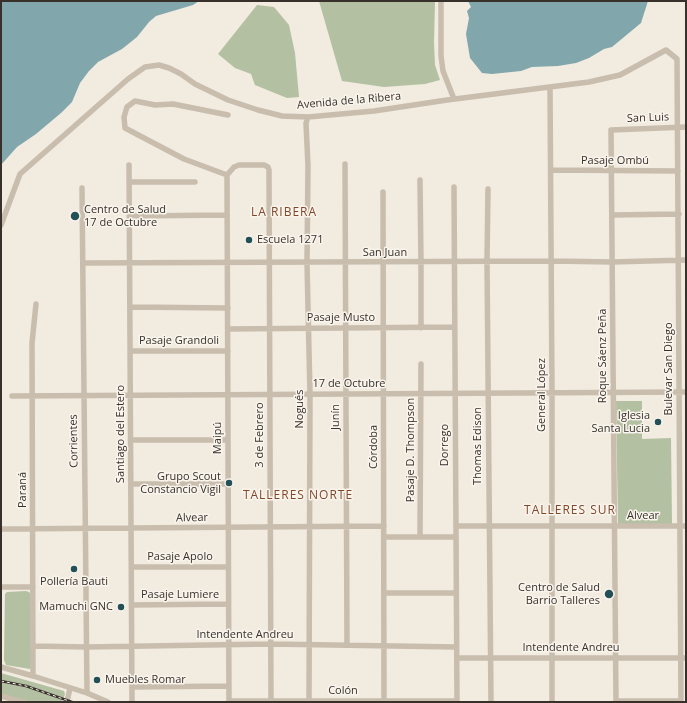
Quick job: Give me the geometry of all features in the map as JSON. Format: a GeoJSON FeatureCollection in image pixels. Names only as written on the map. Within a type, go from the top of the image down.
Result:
{"type":"FeatureCollection","features":[{"type":"Feature","properties":{"kind":"street"},"geometry":{"type":"LineString","coordinates":[[441,1],[441,56],[443,71],[454,99]]}},
{"type":"Feature","properties":{"kind":"street","name":"Avenida de la Ribera"},"geometry":{"type":"LineString","coordinates":[[1,225],[20,174],[128,79],[145,67],[159,65],[169,68],[195,84],[228,100],[258,110],[282,116],[308,117],[374,111],[589,82],[620,75],[666,50],[677,59]]}},
{"type":"Feature","properties":{"kind":"street","name":"Bulevar San Diego"},"geometry":{"type":"LineString","coordinates":[[677,59],[680,392],[683,526],[683,658],[681,702]]}},
{"type":"Feature","properties":{"kind":"street","name":"General López"},"geometry":{"type":"LineString","coordinates":[[550,87],[552,261],[552,702]]}},
{"type":"Feature","properties":{"kind":"street"},"geometry":{"type":"LineString","coordinates":[[227,175],[184,160],[125,128],[124,117],[127,107],[135,101],[155,105],[173,104],[228,115]]}},
{"type":"Feature","properties":{"kind":"street","name":"Nogués"},"geometry":{"type":"LineString","coordinates":[[308,117],[306,123],[308,166],[307,263],[310,394],[309,702]]}},
{"type":"Feature","properties":{"kind":"street","name":"San Luis"},"geometry":{"type":"LineString","coordinates":[[611,130],[686,127]]}},
{"type":"Feature","properties":{"kind":"street","name":"Roque Sáenz Peña"},"geometry":{"type":"LineString","coordinates":[[611,130],[616,701]]}},
{"type":"Feature","properties":{"kind":"street","name":"3 de Febrero"},"geometry":{"type":"LineString","coordinates":[[227,175],[234,167],[239,165],[258,164],[268,167],[269,170],[271,702]]}},
{"type":"Feature","properties":{"kind":"street","name":"Junín"},"geometry":{"type":"LineString","coordinates":[[345,164],[347,645]]}},
{"type":"Feature","properties":{"kind":"street","name":"Santiago del Estero"},"geometry":{"type":"LineString","coordinates":[[129,165],[132,702]]}},
{"type":"Feature","properties":{"kind":"street","name":"Pasaje Ombú"},"geometry":{"type":"LineString","coordinates":[[551,170],[678,171]]}},
{"type":"Feature","properties":{"kind":"street","name":"Maipú"},"geometry":{"type":"LineString","coordinates":[[227,175],[229,702]]}},
{"type":"Feature","properties":{"kind":"street"},"geometry":{"type":"LineString","coordinates":[[420,180],[422,262],[421,328]]}},
{"type":"Feature","properties":{"kind":"street"},"geometry":{"type":"LineString","coordinates":[[130,182],[195,182]]}},
{"type":"Feature","properties":{"kind":"street","name":"Dorrego"},"geometry":{"type":"LineString","coordinates":[[454,187],[457,702]]}},
{"type":"Feature","properties":{"kind":"street","name":"Corrientes"},"geometry":{"type":"LineString","coordinates":[[82,188],[87,693]]}},
{"type":"Feature","properties":{"kind":"street","name":"Thomas Edison"},"geometry":{"type":"LineString","coordinates":[[488,189],[487,262],[490,702]]}},
{"type":"Feature","properties":{"kind":"street","name":"Córdoba"},"geometry":{"type":"LineString","coordinates":[[383,192],[384,702]]}},
{"type":"Feature","properties":{"kind":"street"},"geometry":{"type":"LineString","coordinates":[[612,215],[679,214]]}},
{"type":"Feature","properties":{"kind":"street"},"geometry":{"type":"LineString","coordinates":[[130,216],[227,215]]}},
{"type":"Feature","properties":{"kind":"street","name":"San Juan"},"geometry":{"type":"LineString","coordinates":[[83,263],[612,262],[686,260]]}},
{"type":"Feature","properties":{"kind":"street","name":"Paraná"},"geometry":{"type":"LineString","coordinates":[[33,676],[32,343],[36,304]]}},
{"type":"Feature","properties":{"kind":"street"},"geometry":{"type":"LineString","coordinates":[[130,308],[228,308]]}},
{"type":"Feature","properties":{"kind":"street","name":"Pasaje Musto"},"geometry":{"type":"LineString","coordinates":[[228,329],[454,327]]}},
{"type":"Feature","properties":{"kind":"street","name":"Pasaje Grandoli"},"geometry":{"type":"LineString","coordinates":[[131,351],[228,351]]}},
{"type":"Feature","properties":{"kind":"street","name":"Pasaje D. Thompson"},"geometry":{"type":"LineString","coordinates":[[420,537],[421,364]]}},
{"type":"Feature","properties":{"kind":"street","name":"17 de Octubre"},"geometry":{"type":"LineString","coordinates":[[12,396],[686,392]]}},
{"type":"Feature","properties":{"kind":"street"},"geometry":{"type":"LineString","coordinates":[[131,440],[228,440]]}},
{"type":"Feature","properties":{"kind":"street"},"geometry":{"type":"LineString","coordinates":[[131,484],[228,484]]}},
{"type":"Feature","properties":{"kind":"street","name":"Alvear"},"geometry":{"type":"LineString","coordinates":[[1,529],[384,526]]}},
{"type":"Feature","properties":{"kind":"street","name":"Alvear"},"geometry":{"type":"LineString","coordinates":[[456,526],[683,526]]}},
{"type":"Feature","properties":{"kind":"street"},"geometry":{"type":"LineString","coordinates":[[384,537],[456,537]]}},
{"type":"Feature","properties":{"kind":"street","name":"Pasaje Apolo"},"geometry":{"type":"LineString","coordinates":[[132,567],[228,567]]}},
{"type":"Feature","properties":{"kind":"street"},"geometry":{"type":"LineString","coordinates":[[1,587],[33,587]]}},
{"type":"Feature","properties":{"kind":"street"},"geometry":{"type":"LineString","coordinates":[[384,593],[456,593]]}},
{"type":"Feature","properties":{"kind":"street","name":"Pasaje Lumiere"},"geometry":{"type":"LineString","coordinates":[[132,605],[228,604]]}},
{"type":"Feature","properties":{"kind":"street","name":"Intendente Andreu"},"geometry":{"type":"LineString","coordinates":[[33,646],[86,647],[270,644],[456,646]]}},
{"type":"Feature","properties":{"kind":"street","name":"Intendente Andreu"},"geometry":{"type":"LineString","coordinates":[[457,658],[683,658]]}},
{"type":"Feature","properties":{"kind":"street"},"geometry":{"type":"LineString","coordinates":[[1,668],[33,676],[87,693],[108,702]]}},
{"type":"Feature","properties":{"kind":"street"},"geometry":{"type":"LineString","coordinates":[[132,687],[229,686]]}},
{"type":"Feature","properties":{"kind":"street"},"geometry":{"type":"LineString","coordinates":[[67,702],[70,688]]}},
{"type":"Feature","properties":{"kind":"street"},"geometry":{"type":"LineString","coordinates":[[1,696],[23,702]]}},
{"type":"Feature","properties":{"kind":"street"},"geometry":{"type":"LineString","coordinates":[[616,701],[681,702]]}},
{"type":"Feature","properties":{"kind":"street","name":"Colón"},"geometry":{"type":"LineString","coordinates":[[229,702],[457,702]]}},
{"type":"Feature","properties":{"kind":"green space"},"geometry":{"type":"Polygon","coordinates":[[[319,1],[435,1],[435,65],[440,80],[425,84],[384,87],[342,81],[319,1]]]}},
{"type":"Feature","properties":{"kind":"green space"},"geometry":{"type":"Polygon","coordinates":[[[257,5],[274,7],[289,25],[295,53],[299,97],[287,98],[255,85],[251,74],[235,68],[218,54],[257,5]]]}},
{"type":"Feature","properties":{"kind":"green space"},"geometry":{"type":"Polygon","coordinates":[[[616,401],[642,401],[642,439],[671,438],[672,524],[618,524],[616,401]]]}},
{"type":"Feature","properties":{"kind":"green space"},"geometry":{"type":"Polygon","coordinates":[[[26,591],[31,595],[32,666],[30,669],[6,665],[4,660],[5,594],[7,592],[26,591]]]}},
{"type":"Feature","properties":{"kind":"green space"},"geometry":{"type":"Polygon","coordinates":[[[1,673],[64,691],[65,694],[62,702],[30,702],[1,694],[1,673]]]}},
{"type":"Feature","properties":{"kind":"water"},"geometry":{"type":"Polygon","coordinates":[[[1,1],[199,1],[193,5],[156,16],[137,37],[122,49],[98,62],[80,83],[72,102],[36,134],[17,147],[1,165],[1,1]]]}},
{"type":"Feature","properties":{"kind":"water"},"geometry":{"type":"Polygon","coordinates":[[[468,1],[648,1],[641,23],[612,47],[604,49],[589,58],[576,63],[558,66],[532,67],[521,71],[492,74],[482,73],[470,58],[466,34],[469,18],[467,11],[471,7],[468,1]]]}},
{"type":"Feature","properties":{"kind":"railway"},"geometry":{"type":"LineString","coordinates":[[1,681],[26,686],[72,702]]}},
{"type":"Feature","properties":{"kind":"place","name":"Centro de Salud 17 de Octubre"},"geometry":{"type":"Point","coordinates":[75,216]}},
{"type":"Feature","properties":{"kind":"place","name":"Escuela 1271"},"geometry":{"type":"Point","coordinates":[249,240]}},
{"type":"Feature","properties":{"kind":"place","name":"Iglesia Santa Lucia"},"geometry":{"type":"Point","coordinates":[658,422]}},
{"type":"Feature","properties":{"kind":"place","name":"Grupo Scout Constancio Vigil"},"geometry":{"type":"Point","coordinates":[229,483]}},
{"type":"Feature","properties":{"kind":"place","name":"Pollería Bauti"},"geometry":{"type":"Point","coordinates":[74,569]}},
{"type":"Feature","properties":{"kind":"place","name":"Centro de Salud Barrio Talleres"},"geometry":{"type":"Point","coordinates":[609,594]}},
{"type":"Feature","properties":{"kind":"place","name":"Mamuchi GNC"},"geometry":{"type":"Point","coordinates":[121,607]}},
{"type":"Feature","properties":{"kind":"place","name":"Muebles Romar"},"geometry":{"type":"Point","coordinates":[97,680]}},
{"type":"Feature","properties":{"kind":"district","name":"LA RIBERA"},"geometry":{"type":"Point","coordinates":[284,213]}},
{"type":"Feature","properties":{"kind":"district","name":"TALLERES NORTE"},"geometry":{"type":"Point","coordinates":[298,496]}},
{"type":"Feature","properties":{"kind":"district","name":"TALLERES SUR"},"geometry":{"type":"Point","coordinates":[570,511]}}]}
